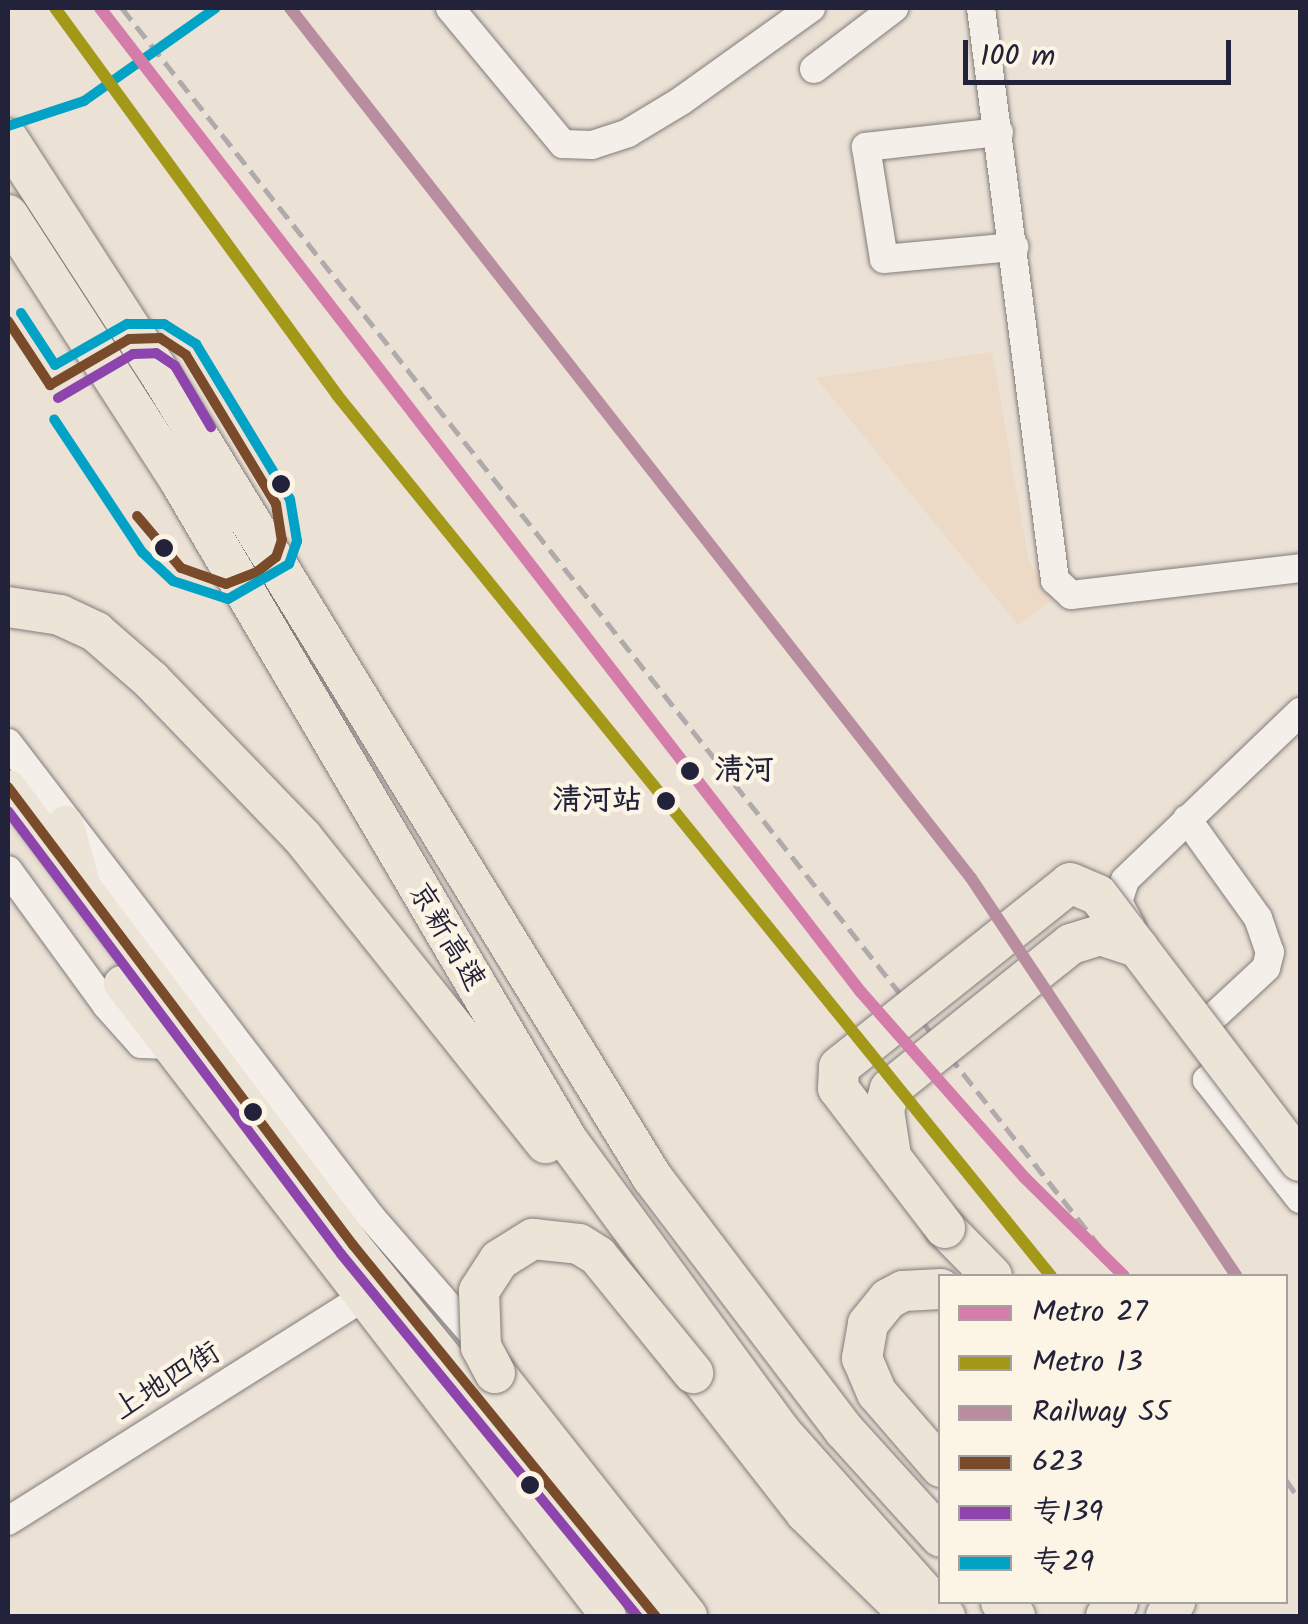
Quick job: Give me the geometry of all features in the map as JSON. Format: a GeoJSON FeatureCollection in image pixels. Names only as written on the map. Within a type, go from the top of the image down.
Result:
{"type":"FeatureCollection","features":[{"type":"Feature","properties":{"kind":"highway","name":"京新高速"},"geometry":{"type":"LineString","coordinates":[[8,140],[156,369],[652,1177],[844,1430],[938,1536]]}},
{"type":"Feature","properties":{"kind":"highway","name":"京新高速"},"geometry":{"type":"LineString","coordinates":[[8,215],[180,482],[568,1141],[780,1430],[945,1616]]}},
{"type":"Feature","properties":{"kind":"highway"},"geometry":{"type":"LineString","coordinates":[[8,607],[60,615],[96,632],[151,680],[325,867],[555,1154],[693,1373]]}},
{"type":"Feature","properties":{"kind":"highway"},"geometry":{"type":"LineString","coordinates":[[990,1274],[892,1158],[836,1078],[850,1054],[1058,886],[1080,883],[1127,933],[1300,1161]]}},
{"type":"Feature","properties":{"kind":"highway"},"geometry":{"type":"LineString","coordinates":[[892,1158],[884,1110],[890,1089],[1071,944],[1127,933]]}},
{"type":"Feature","properties":{"kind":"highway"},"geometry":{"type":"LineString","coordinates":[[686,1616],[495,1373],[480,1347],[479,1291],[487,1274],[517,1246],[534,1239],[579,1244],[598,1256],[806,1513],[911,1616]]}},
{"type":"Feature","properties":{"kind":"highway"},"geometry":{"type":"LineString","coordinates":[[938,1289],[914,1289],[888,1299],[868,1324],[862,1358],[877,1393],[938,1465]]}},
{"type":"Feature","properties":{"kind":"main road"},"geometry":{"type":"LineString","coordinates":[[8,787],[87,901],[353,1245],[656,1616]]}},
{"type":"Feature","properties":{"kind":"main road"},"geometry":{"type":"LineString","coordinates":[[8,823],[164,1045],[608,1616]]}},
{"type":"Feature","properties":{"kind":"main road"},"geometry":{"type":"LineString","coordinates":[[65,823],[87,901]]}},
{"type":"Feature","properties":{"kind":"street"},"geometry":{"type":"LineString","coordinates":[[450,8],[563,144],[592,146],[628,133],[681,101],[811,8]]}},
{"type":"Feature","properties":{"kind":"street"},"geometry":{"type":"LineString","coordinates":[[814,69],[894,8]]}},
{"type":"Feature","properties":{"kind":"street"},"geometry":{"type":"LineString","coordinates":[[982,8],[1014,247],[1046,536],[1063,591],[1120,593],[1300,568]]}},
{"type":"Feature","properties":{"kind":"street"},"geometry":{"type":"LineString","coordinates":[[1000,132],[866,147],[884,260],[1014,247]]}},
{"type":"Feature","properties":{"kind":"street"},"geometry":{"type":"LineString","coordinates":[[1300,712],[1125,880],[1118,902],[1126,920],[1209,1021],[1220,1069],[1207,1080],[1300,1199]]}},
{"type":"Feature","properties":{"kind":"street"},"geometry":{"type":"LineString","coordinates":[[8,743],[65,823],[371,1216],[436,1288],[699,1616]]}},
{"type":"Feature","properties":{"kind":"street"},"geometry":{"type":"LineString","coordinates":[[1187,819],[1258,918],[1270,952],[1266,968],[1209,1021]]}},
{"type":"Feature","properties":{"kind":"street"},"geometry":{"type":"LineString","coordinates":[[8,870],[108,1006],[142,1044],[164,1045]]}},
{"type":"Feature","properties":{"kind":"street","name":"上地四街"},"geometry":{"type":"LineString","coordinates":[[8,1521],[360,1299]]}},
{"type":"Feature","properties":{"kind":"shaded area"},"geometry":{"type":"Polygon","coordinates":[[[992,352],[1029,562],[1057,597],[1018,625],[816,378],[992,352]]]}},
{"type":"Feature","properties":{"kind":"railway"},"geometry":{"type":"LineString","coordinates":[[122,8],[1121,1274]]}},
{"type":"Feature","properties":{"kind":"railway"},"geometry":{"type":"LineString","coordinates":[[1288,1483],[1300,1500]]}},
{"type":"Feature","properties":{"kind":"metro line","name":"13"},"geometry":{"type":"LineString","coordinates":[[55,8],[337,395],[1049,1274]]}},
{"type":"Feature","properties":{"kind":"metro line","name":"27"},"geometry":{"type":"LineString","coordinates":[[100,8],[860,991],[1025,1178],[1122,1274]]}},
{"type":"Feature","properties":{"kind":"rail line","name":"S5"},"geometry":{"type":"LineString","coordinates":[[290,8],[971,878],[1235,1274]]}},
{"type":"Feature","properties":{"kind":"transit line","name":"专29"},"geometry":{"type":"LineString","coordinates":[[8,126],[84,101],[216,8]]}},
{"type":"Feature","properties":{"kind":"transit line","name":"专29"},"geometry":{"type":"LineString","coordinates":[[21,313],[55,365],[127,324],[164,324],[196,344],[290,499],[297,541],[289,564],[228,599],[173,581],[142,552],[54,419]]}},
{"type":"Feature","properties":{"kind":"transit line","name":"623"},"geometry":{"type":"LineString","coordinates":[[8,321],[50,385],[129,339],[160,338],[186,355],[276,504],[282,540],[276,557],[257,572],[226,584],[181,568],[137,516]]}},
{"type":"Feature","properties":{"kind":"transit line","name":"专139"},"geometry":{"type":"LineString","coordinates":[[58,398],[133,354],[156,353],[175,366],[211,427]]}},
{"type":"Feature","properties":{"kind":"transit line","name":"623"},"geometry":{"type":"LineString","coordinates":[[8,787],[353,1245],[656,1616]]}},
{"type":"Feature","properties":{"kind":"transit line","name":"专139"},"geometry":{"type":"LineString","coordinates":[[8,811],[341,1254],[637,1616]]}},
{"type":"Feature","properties":{"kind":"place","name":"清河"},"geometry":{"type":"Point","coordinates":[690,771]}},
{"type":"Feature","properties":{"kind":"place","name":"清河站"},"geometry":{"type":"Point","coordinates":[666,801]}}]}
